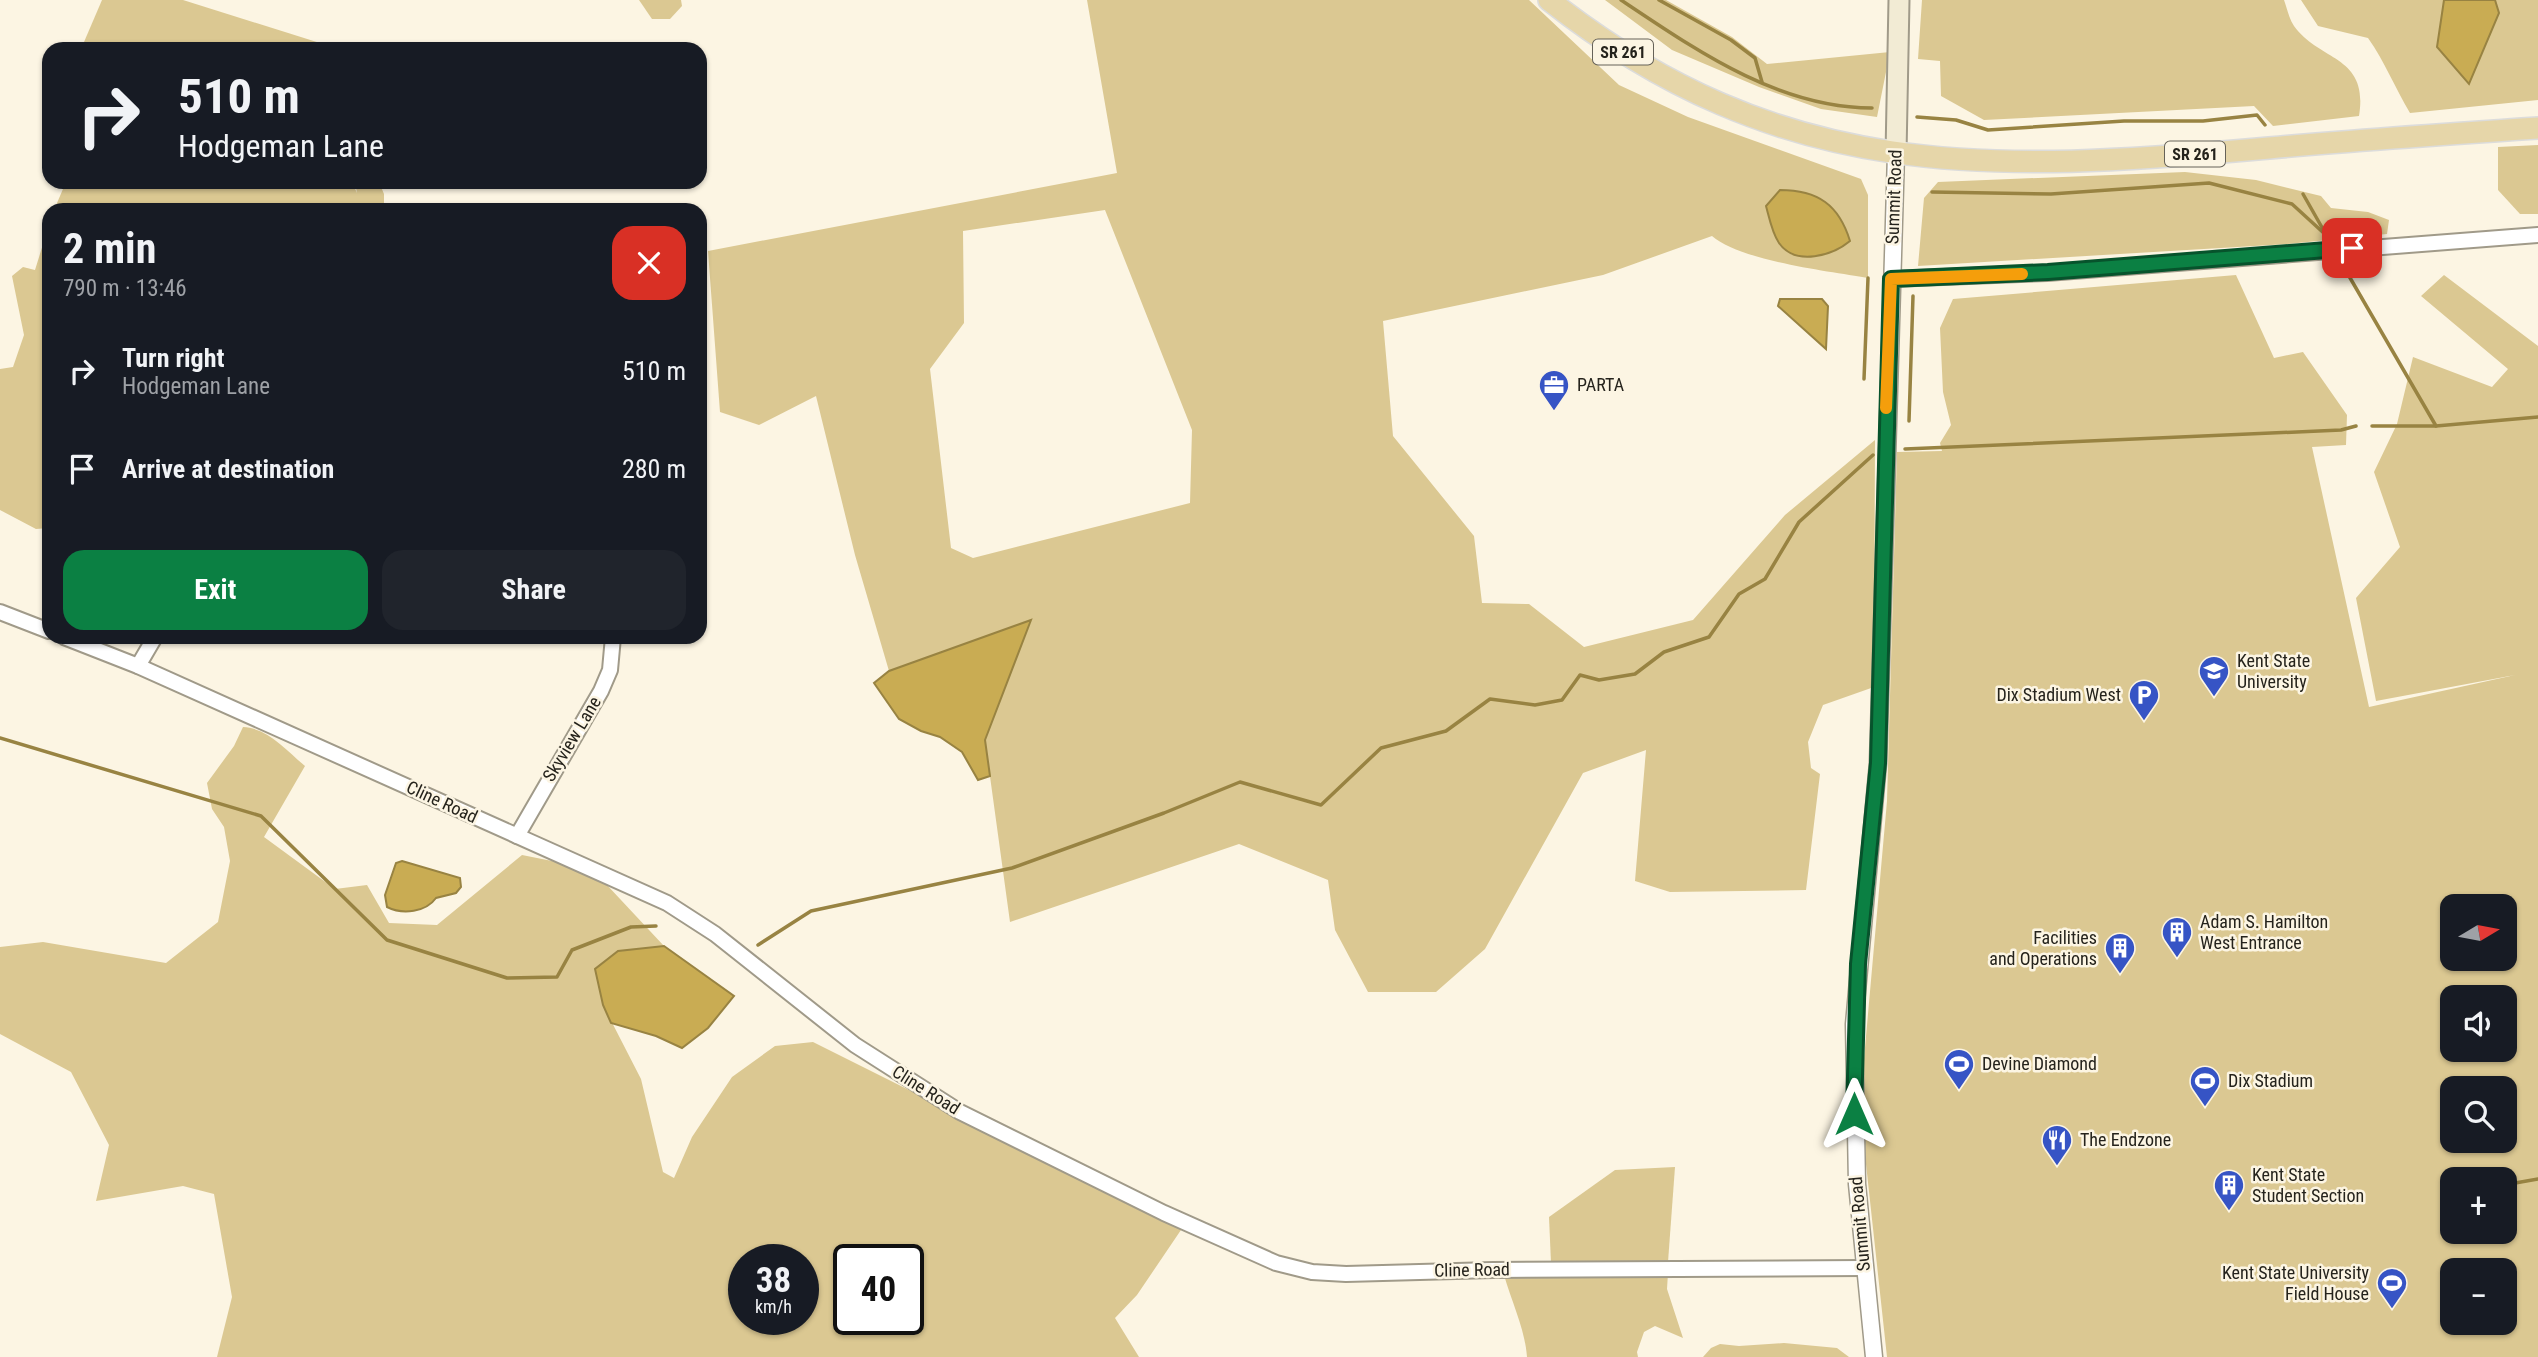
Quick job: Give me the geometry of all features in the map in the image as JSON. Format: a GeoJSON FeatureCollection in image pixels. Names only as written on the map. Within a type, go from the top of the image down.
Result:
{"type":"FeatureCollection","features":[{"type":"Feature","properties":{"kind":"main road","name":"SR 261"},"geometry":{"type":"LineString","coordinates":[[1549,0],[1651,70],[1711,101],[1754,118],[1825,140],[1896,154],[1996,163],[2090,162],[2538,128]]}},
{"type":"Feature","properties":{"kind":"main road","name":"Summit Road"},"geometry":{"type":"LineString","coordinates":[[1896,154],[1899,0]]}},
{"type":"Feature","properties":{"kind":"street","name":"Summit Road"},"geometry":{"type":"LineString","coordinates":[[1874,1357],[1854,1135],[1854,1024],[1878,763],[1896,154]]}},
{"type":"Feature","properties":{"kind":"street"},"geometry":{"type":"LineString","coordinates":[[1891,279],[2048,272],[2538,235]]}},
{"type":"Feature","properties":{"kind":"street"},"geometry":{"type":"LineString","coordinates":[[0,612],[42,628]]}},
{"type":"Feature","properties":{"kind":"street","name":"Cline Road"},"geometry":{"type":"LineString","coordinates":[[82,644],[138,666],[676,908],[715,934],[855,1045],[960,1112],[1164,1213],[1276,1263],[1312,1272],[1346,1274],[1504,1270],[1864,1268]]}},
{"type":"Feature","properties":{"kind":"street"},"geometry":{"type":"LineString","coordinates":[[138,666],[151,644]]}},
{"type":"Feature","properties":{"kind":"street","name":"Skyview Lane"},"geometry":{"type":"LineString","coordinates":[[517,836],[601,691],[610,670],[612,644]]}},
{"type":"Feature","properties":{"kind":"shaded area"},"geometry":{"type":"Polygon","coordinates":[[[102,0],[183,0],[317,42],[84,42],[102,0]]]}},
{"type":"Feature","properties":{"kind":"shaded area"},"geometry":{"type":"Polygon","coordinates":[[[639,0],[681,0],[682,6],[670,19],[652,19],[639,0]]]}},
{"type":"Feature","properties":{"kind":"shaded area"},"geometry":{"type":"Polygon","coordinates":[[[1087,0],[1529,0],[1619,85],[1688,117],[1861,179],[1868,195],[1868,278],[1764,258],[1725,245],[1712,236],[1603,275],[1383,321],[1393,436],[1474,536],[1482,603],[1529,604],[1584,647],[1693,620],[1785,515],[1875,440],[1874,687],[1823,705],[1808,742],[1811,768],[1820,774],[1806,890],[1670,892],[1635,881],[1646,750],[1583,773],[1485,949],[1436,992],[1368,992],[1335,930],[1328,880],[1239,844],[1010,922],[985,740],[1031,621],[889,671],[855,555],[816,396],[759,425],[720,412],[708,251],[1117,173],[1087,0]],[[1105,210],[963,231],[964,323],[930,369],[951,548],[973,558],[1190,503],[1192,430],[1105,210]]]}},
{"type":"Feature","properties":{"kind":"shaded area"},"geometry":{"type":"Polygon","coordinates":[[[1605,0],[1666,0],[1732,37],[1767,64],[1890,52],[1877,117],[1821,109],[1759,87],[1672,50],[1605,0]]]}},
{"type":"Feature","properties":{"kind":"shaded area"},"geometry":{"type":"Polygon","coordinates":[[[1922,0],[2284,0],[2292,23],[2305,38],[2350,70],[2357,81],[2360,96],[2359,116],[2273,126],[2254,106],[1984,120],[1941,96],[1940,61],[1918,59],[1922,0]]]}},
{"type":"Feature","properties":{"kind":"shaded area"},"geometry":{"type":"Polygon","coordinates":[[[2301,0],[2538,0],[2538,100],[2410,113],[2368,38],[2318,26],[2301,0]]]}},
{"type":"Feature","properties":{"kind":"shaded area"},"geometry":{"type":"Polygon","coordinates":[[[2444,0],[2495,0],[2499,13],[2469,84],[2437,47],[2444,0]]]}},
{"type":"Feature","properties":{"kind":"shaded area"},"geometry":{"type":"Polygon","coordinates":[[[2538,145],[2538,214],[2520,214],[2498,190],[2498,147],[2538,145]]]}},
{"type":"Feature","properties":{"kind":"shaded area"},"geometry":{"type":"Polygon","coordinates":[[[2185,172],[2256,180],[2321,196],[2331,208],[2368,212],[2389,220],[2387,234],[2288,244],[1918,266],[1924,198],[1938,182],[2185,172]]]}},
{"type":"Feature","properties":{"kind":"shaded area"},"geometry":{"type":"Polygon","coordinates":[[[63,189],[355,189],[357,193],[356,189],[382,189],[384,194],[384,203],[57,203],[63,189]]]}},
{"type":"Feature","properties":{"kind":"shaded area"},"geometry":{"type":"Polygon","coordinates":[[[1780,190],[1805,193],[1825,202],[1840,218],[1850,241],[1834,251],[1814,256],[1804,257],[1786,250],[1774,235],[1766,206],[1780,190]]]}},
{"type":"Feature","properties":{"kind":"shaded area"},"geometry":{"type":"Polygon","coordinates":[[[42,248],[42,529],[36,529],[0,510],[0,369],[13,367],[24,335],[12,276],[23,267],[35,270],[42,248]]]}},
{"type":"Feature","properties":{"kind":"shaded area","name":"Kent State University"},"geometry":{"type":"Polygon","coordinates":[[[2236,275],[2274,358],[2303,352],[2347,415],[2346,445],[2312,447],[2369,707],[2515,675],[2376,701],[2356,598],[2400,547],[2374,472],[2397,424],[2413,357],[2492,387],[2508,369],[2421,296],[2444,275],[2538,346],[2538,1357],[1887,1357],[1866,1164],[1863,1070],[1887,801],[1897,452],[1942,451],[1940,443],[1951,425],[1943,392],[1940,328],[1953,299],[2236,275]]]}},
{"type":"Feature","properties":{"kind":"shaded area"},"geometry":{"type":"Polygon","coordinates":[[[1780,299],[1822,299],[1828,306],[1826,349],[1778,306],[1780,299]]]}},
{"type":"Feature","properties":{"kind":"shaded area"},"geometry":{"type":"Polygon","coordinates":[[[1031,620],[985,740],[990,776],[978,780],[962,752],[940,737],[921,731],[899,719],[874,683],[889,671],[1031,620]]]}},
{"type":"Feature","properties":{"kind":"shaded area"},"geometry":{"type":"Polygon","coordinates":[[[243,727],[261,731],[277,741],[305,766],[264,837],[335,889],[367,885],[389,923],[437,925],[522,855],[592,869],[664,946],[618,951],[595,970],[603,1005],[641,1079],[663,1172],[674,1178],[692,1137],[732,1077],[775,1046],[813,1042],[1183,1227],[1137,1295],[1115,1318],[1139,1357],[217,1357],[232,1297],[214,1194],[183,1186],[96,1201],[109,1145],[71,1072],[0,1034],[0,947],[43,942],[166,963],[218,922],[230,861],[224,827],[212,809],[207,783],[234,746],[243,727]]]}},
{"type":"Feature","properties":{"kind":"shaded area"},"geometry":{"type":"Polygon","coordinates":[[[402,861],[460,878],[461,887],[456,893],[436,898],[432,903],[414,911],[387,907],[385,895],[396,863],[402,861]]]}},
{"type":"Feature","properties":{"kind":"shaded area"},"geometry":{"type":"Polygon","coordinates":[[[664,946],[734,996],[708,1028],[682,1048],[656,1036],[611,1023],[603,1005],[595,969],[618,951],[664,946]]]}},
{"type":"Feature","properties":{"kind":"shaded area"},"geometry":{"type":"Polygon","coordinates":[[[1675,1167],[1668,1262],[1551,1263],[1549,1217],[1615,1170],[1675,1167]]]}},
{"type":"Feature","properties":{"kind":"shaded area"},"geometry":{"type":"Polygon","coordinates":[[[1668,1273],[1667,1289],[1683,1338],[1655,1326],[1644,1332],[1637,1352],[1638,1357],[1527,1357],[1521,1326],[1504,1275],[1668,1273]]]}},
{"type":"Feature","properties":{"kind":"shaded area"},"geometry":{"type":"Polygon","coordinates":[[[1784,1343],[1837,1348],[1849,1357],[1703,1357],[1711,1348],[1720,1344],[1739,1346],[1784,1343]]]}},
{"type":"Feature","properties":{"kind":"waterway"},"geometry":{"type":"LineString","coordinates":[[1621,0],[1709,56],[1771,87],[1837,105],[1872,108]]}},
{"type":"Feature","properties":{"kind":"waterway"},"geometry":{"type":"LineString","coordinates":[[1659,0],[1731,40],[1755,58],[1762,82]]}},
{"type":"Feature","properties":{"kind":"waterway"},"geometry":{"type":"LineString","coordinates":[[1917,117],[1956,120],[1988,130],[2124,121],[2203,121],[2257,115],[2265,125]]}},
{"type":"Feature","properties":{"kind":"waterway"},"geometry":{"type":"LineString","coordinates":[[1932,192],[2051,194],[2209,183],[2292,204],[2327,236]]}},
{"type":"Feature","properties":{"kind":"waterway"},"geometry":{"type":"LineString","coordinates":[[2303,194],[2324,231]]}},
{"type":"Feature","properties":{"kind":"waterway"},"geometry":{"type":"LineString","coordinates":[[2342,264],[2436,426],[2538,417]]}},
{"type":"Feature","properties":{"kind":"waterway"},"geometry":{"type":"LineString","coordinates":[[1864,379],[1868,278]]}},
{"type":"Feature","properties":{"kind":"waterway"},"geometry":{"type":"LineString","coordinates":[[1909,421],[1913,296]]}},
{"type":"Feature","properties":{"kind":"waterway"},"geometry":{"type":"LineString","coordinates":[[1905,449],[2341,430],[2356,426]]}},
{"type":"Feature","properties":{"kind":"waterway"},"geometry":{"type":"LineString","coordinates":[[2372,426],[2436,426]]}},
{"type":"Feature","properties":{"kind":"waterway"},"geometry":{"type":"LineString","coordinates":[[758,945],[811,911],[1012,868],[1164,813],[1240,782],[1321,805],[1381,748],[1446,731],[1490,699],[1535,705],[1562,700],[1580,675],[1599,680],[1635,674],[1664,652],[1709,637],[1739,594],[1765,579],[1799,522],[1873,455]]}},
{"type":"Feature","properties":{"kind":"waterway"},"geometry":{"type":"LineString","coordinates":[[0,738],[261,816],[387,940],[507,978],[557,977],[572,950],[631,927],[656,926]]}},
{"type":"Feature","properties":{"kind":"waterway"},"geometry":{"type":"LineString","coordinates":[[2517,1183],[2538,1179]]}},
{"type":"Feature","properties":{"kind":"slow traffic"},"geometry":{"type":"LineString","coordinates":[[1886,408],[1891,279],[1922,280],[2022,274]]}},
{"type":"Feature","properties":{"kind":"place","name":"PARTA"},"geometry":{"type":"Point","coordinates":[1554,412]}},
{"type":"Feature","properties":{"kind":"place","name":"Kent State University"},"geometry":{"type":"Point","coordinates":[2214,698]}},
{"type":"Feature","properties":{"kind":"place","name":"Dix Stadium West"},"geometry":{"type":"Point","coordinates":[2144,722]}},
{"type":"Feature","properties":{"kind":"place","name":"Adam S. Hamilton West Entrance"},"geometry":{"type":"Point","coordinates":[2177,959]}},
{"type":"Feature","properties":{"kind":"place","name":"Facilities and Operations"},"geometry":{"type":"Point","coordinates":[2120,975]}},
{"type":"Feature","properties":{"kind":"place","name":"Devine Diamond"},"geometry":{"type":"Point","coordinates":[1959,1091]}},
{"type":"Feature","properties":{"kind":"place","name":"Dix Stadium"},"geometry":{"type":"Point","coordinates":[2205,1108]}},
{"type":"Feature","properties":{"kind":"place","name":"The Endzone"},"geometry":{"type":"Point","coordinates":[2057,1167]}},
{"type":"Feature","properties":{"kind":"place","name":"Kent State Student Section"},"geometry":{"type":"Point","coordinates":[2229,1212]}},
{"type":"Feature","properties":{"kind":"place","name":"Kent State University Field House"},"geometry":{"type":"Point","coordinates":[2392,1310]}},
{"type":"Feature","properties":{"kind":"route"},"geometry":{"type":"LineString","coordinates":[[1854,1114],[1854,1024],[1858,964],[1878,763],[1891,279],[1922,280],[2048,272],[2352,248]]}}]}
